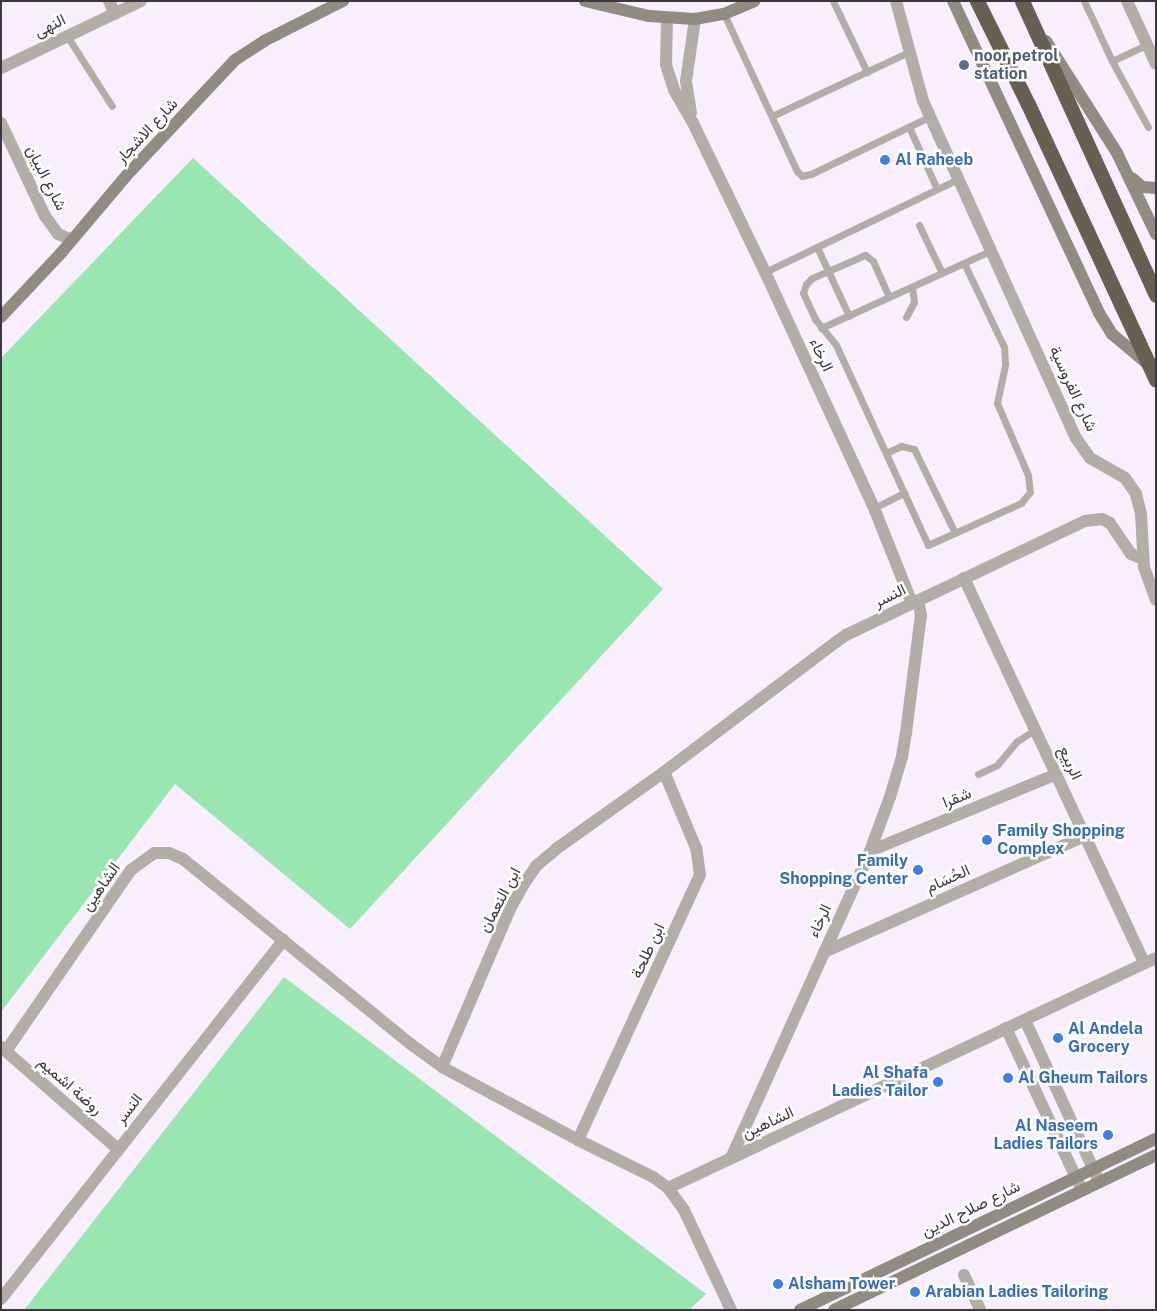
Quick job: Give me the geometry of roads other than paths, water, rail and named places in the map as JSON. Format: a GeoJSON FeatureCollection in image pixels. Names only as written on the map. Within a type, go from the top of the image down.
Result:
{"type":"FeatureCollection","features":[{"type":"Feature","properties":{"kind":"highway"},"geometry":{"type":"LineString","coordinates":[[977,1],[1032,113],[1156,380]]}},
{"type":"Feature","properties":{"kind":"highway"},"geometry":{"type":"LineString","coordinates":[[1022,2],[1156,295]]}},
{"type":"Feature","properties":{"kind":"street"},"geometry":{"type":"LineString","coordinates":[[109,1],[115,14]]}},
{"type":"Feature","properties":{"kind":"street","name":"النهى"},"geometry":{"type":"LineString","coordinates":[[1,68],[141,1]]}},
{"type":"Feature","properties":{"kind":"street","name":"شارع الاشجار"},"geometry":{"type":"LineString","coordinates":[[1,317],[72,240],[126,176],[235,60],[264,41],[343,1]]}},
{"type":"Feature","properties":{"kind":"street"},"geometry":{"type":"LineString","coordinates":[[585,1],[667,18],[695,18],[724,14],[754,1]]}},
{"type":"Feature","properties":{"kind":"street","name":"شارع الفروسية"},"geometry":{"type":"LineString","coordinates":[[896,1],[911,51],[919,88],[929,117],[1080,446],[1097,463],[1124,478],[1136,494],[1141,514],[1143,559],[1146,575],[1156,600]]}},
{"type":"Feature","properties":{"kind":"street"},"geometry":{"type":"LineString","coordinates":[[953,1],[1098,313],[1121,343],[1149,364]]}},
{"type":"Feature","properties":{"kind":"street"},"geometry":{"type":"LineString","coordinates":[[1126,1],[1151,44],[1156,64]]}},
{"type":"Feature","properties":{"kind":"street"},"geometry":{"type":"LineString","coordinates":[[1022,2],[1097,123],[1112,143],[1156,234]]}},
{"type":"Feature","properties":{"kind":"street","name":"الرخاء"},"geometry":{"type":"LineString","coordinates":[[667,18],[666,65],[679,101],[694,123]]}},
{"type":"Feature","properties":{"kind":"street","name":"الرخاء"},"geometry":{"type":"LineString","coordinates":[[695,18],[686,81],[687,100],[694,123],[874,508],[921,620],[902,757],[870,851],[730,1158]]}},
{"type":"Feature","properties":{"kind":"street","name":"شارع البيان"},"geometry":{"type":"LineString","coordinates":[[1,123],[45,216],[58,234],[72,240]]}},
{"type":"Feature","properties":{"kind":"street"},"geometry":{"type":"LineString","coordinates":[[1126,170],[1142,187],[1156,188]]}},
{"type":"Feature","properties":{"kind":"street"},"geometry":{"type":"LineString","coordinates":[[1150,220],[1150,205],[1156,195]]}},
{"type":"Feature","properties":{"kind":"street","name":"النسر"},"geometry":{"type":"LineString","coordinates":[[664,772],[846,635],[1078,523],[1102,519],[1110,523],[1131,554],[1143,559]]}},
{"type":"Feature","properties":{"kind":"street","name":"الربيع"},"geometry":{"type":"LineString","coordinates":[[964,578],[1086,836],[1150,960]]}},
{"type":"Feature","properties":{"kind":"street","name":"ابن النعمان"},"geometry":{"type":"LineString","coordinates":[[442,1067],[510,909],[522,886],[536,866],[556,849],[664,772]]}},
{"type":"Feature","properties":{"kind":"street","name":"ابن طلحة"},"geometry":{"type":"LineString","coordinates":[[578,1140],[700,875],[696,848],[664,772]]}},
{"type":"Feature","properties":{"kind":"street","name":"شقرا"},"geometry":{"type":"LineString","coordinates":[[870,851],[1057,774]]}},
{"type":"Feature","properties":{"kind":"street","name":"الحُسَام"},"geometry":{"type":"LineString","coordinates":[[824,952],[1086,836]]}},
{"type":"Feature","properties":{"kind":"street","name":"الشاهين"},"geometry":{"type":"LineString","coordinates":[[4,1049],[132,870],[154,853],[169,853],[183,859],[284,940]]}},
{"type":"Feature","properties":{"kind":"street"},"geometry":{"type":"LineString","coordinates":[[284,940],[412,1045],[442,1067],[578,1140],[653,1177],[668,1188],[684,1210],[731,1310]]}},
{"type":"Feature","properties":{"kind":"street","name":"النسر"},"geometry":{"type":"LineString","coordinates":[[1,1299],[284,940]]}},
{"type":"Feature","properties":{"kind":"street","name":"الشاهين"},"geometry":{"type":"LineString","coordinates":[[668,1188],[1150,960]]}},
{"type":"Feature","properties":{"kind":"street"},"geometry":{"type":"LineString","coordinates":[[1025,1020],[1098,1182]]}},
{"type":"Feature","properties":{"kind":"street"},"geometry":{"type":"LineString","coordinates":[[1006,1028],[1082,1190]]}},
{"type":"Feature","properties":{"kind":"street","name":"روضة اشميم"},"geometry":{"type":"LineString","coordinates":[[4,1049],[118,1149]]}},
{"type":"Feature","properties":{"kind":"street","name":"شارع صلاح الدين"},"geometry":{"type":"LineString","coordinates":[[801,1309],[818,1306],[1156,1139]]}},
{"type":"Feature","properties":{"kind":"street","name":"شارع صلاح الدين"},"geometry":{"type":"LineString","coordinates":[[834,1310],[1098,1182],[1156,1156]]}},
{"type":"Feature","properties":{"kind":"street"},"geometry":{"type":"LineString","coordinates":[[964,1275],[980,1310]]}},
{"type":"Feature","properties":{"kind":"lane"},"geometry":{"type":"LineString","coordinates":[[832,1],[867,72]]}},
{"type":"Feature","properties":{"kind":"lane"},"geometry":{"type":"LineString","coordinates":[[1084,1],[1112,61],[1148,127]]}},
{"type":"Feature","properties":{"kind":"lane"},"geometry":{"type":"LineString","coordinates":[[724,14],[797,171],[802,176],[811,174],[929,117]]}},
{"type":"Feature","properties":{"kind":"lane"},"geometry":{"type":"LineString","coordinates":[[67,36],[112,106]]}},
{"type":"Feature","properties":{"kind":"lane"},"geometry":{"type":"LineString","coordinates":[[1112,61],[1151,44]]}},
{"type":"Feature","properties":{"kind":"lane"},"geometry":{"type":"LineString","coordinates":[[772,116],[911,51]]}},
{"type":"Feature","properties":{"kind":"lane"},"geometry":{"type":"LineString","coordinates":[[909,127],[937,189]]}},
{"type":"Feature","properties":{"kind":"lane"},"geometry":{"type":"LineString","coordinates":[[765,272],[958,179]]}},
{"type":"Feature","properties":{"kind":"lane"},"geometry":{"type":"LineString","coordinates":[[919,225],[942,273]]}},
{"type":"Feature","properties":{"kind":"lane"},"geometry":{"type":"LineString","coordinates":[[817,247],[849,316]]}},
{"type":"Feature","properties":{"kind":"lane"},"geometry":{"type":"LineString","coordinates":[[822,328],[990,251]]}},
{"type":"Feature","properties":{"kind":"lane"},"geometry":{"type":"LineString","coordinates":[[890,297],[873,261],[868,256],[858,257],[812,278],[804,288],[804,297],[822,328],[836,345],[928,545],[1021,503],[1028,496],[1030,486],[1028,474],[997,403],[1005,364],[1004,347],[964,262]]}},
{"type":"Feature","properties":{"kind":"lane"},"geometry":{"type":"LineString","coordinates":[[906,317],[914,302],[912,287]]}},
{"type":"Feature","properties":{"kind":"lane"},"geometry":{"type":"LineString","coordinates":[[886,453],[901,446],[914,449],[955,533]]}},
{"type":"Feature","properties":{"kind":"lane"},"geometry":{"type":"LineString","coordinates":[[874,508],[904,493]]}},
{"type":"Feature","properties":{"kind":"lane"},"geometry":{"type":"LineString","coordinates":[[978,774],[997,765],[1016,742],[1036,729]]}},
{"type":"Feature","properties":{"kind":"place","name":"noor petrol station"},"geometry":{"type":"Point","coordinates":[964,65]}},
{"type":"Feature","properties":{"kind":"place","name":"Al Raheeb"},"geometry":{"type":"Point","coordinates":[885,160]}},
{"type":"Feature","properties":{"kind":"place","name":"Family Shopping Complex"},"geometry":{"type":"Point","coordinates":[987,840]}},
{"type":"Feature","properties":{"kind":"place","name":"Family Shopping Center"},"geometry":{"type":"Point","coordinates":[918,870]}},
{"type":"Feature","properties":{"kind":"place","name":"Al Andela Grocery"},"geometry":{"type":"Point","coordinates":[1058,1038]}},
{"type":"Feature","properties":{"kind":"place","name":"Al Gheum Tailors"},"geometry":{"type":"Point","coordinates":[1008,1078]}},
{"type":"Feature","properties":{"kind":"place","name":"Al Shafa Ladies Tailor"},"geometry":{"type":"Point","coordinates":[938,1082]}},
{"type":"Feature","properties":{"kind":"place","name":"Al Naseem Ladies Tailors"},"geometry":{"type":"Point","coordinates":[1108,1135]}},
{"type":"Feature","properties":{"kind":"place","name":"Alsham Tower"},"geometry":{"type":"Point","coordinates":[778,1284]}},
{"type":"Feature","properties":{"kind":"place","name":"Arabian Ladies Tailoring"},"geometry":{"type":"Point","coordinates":[915,1292]}}]}
